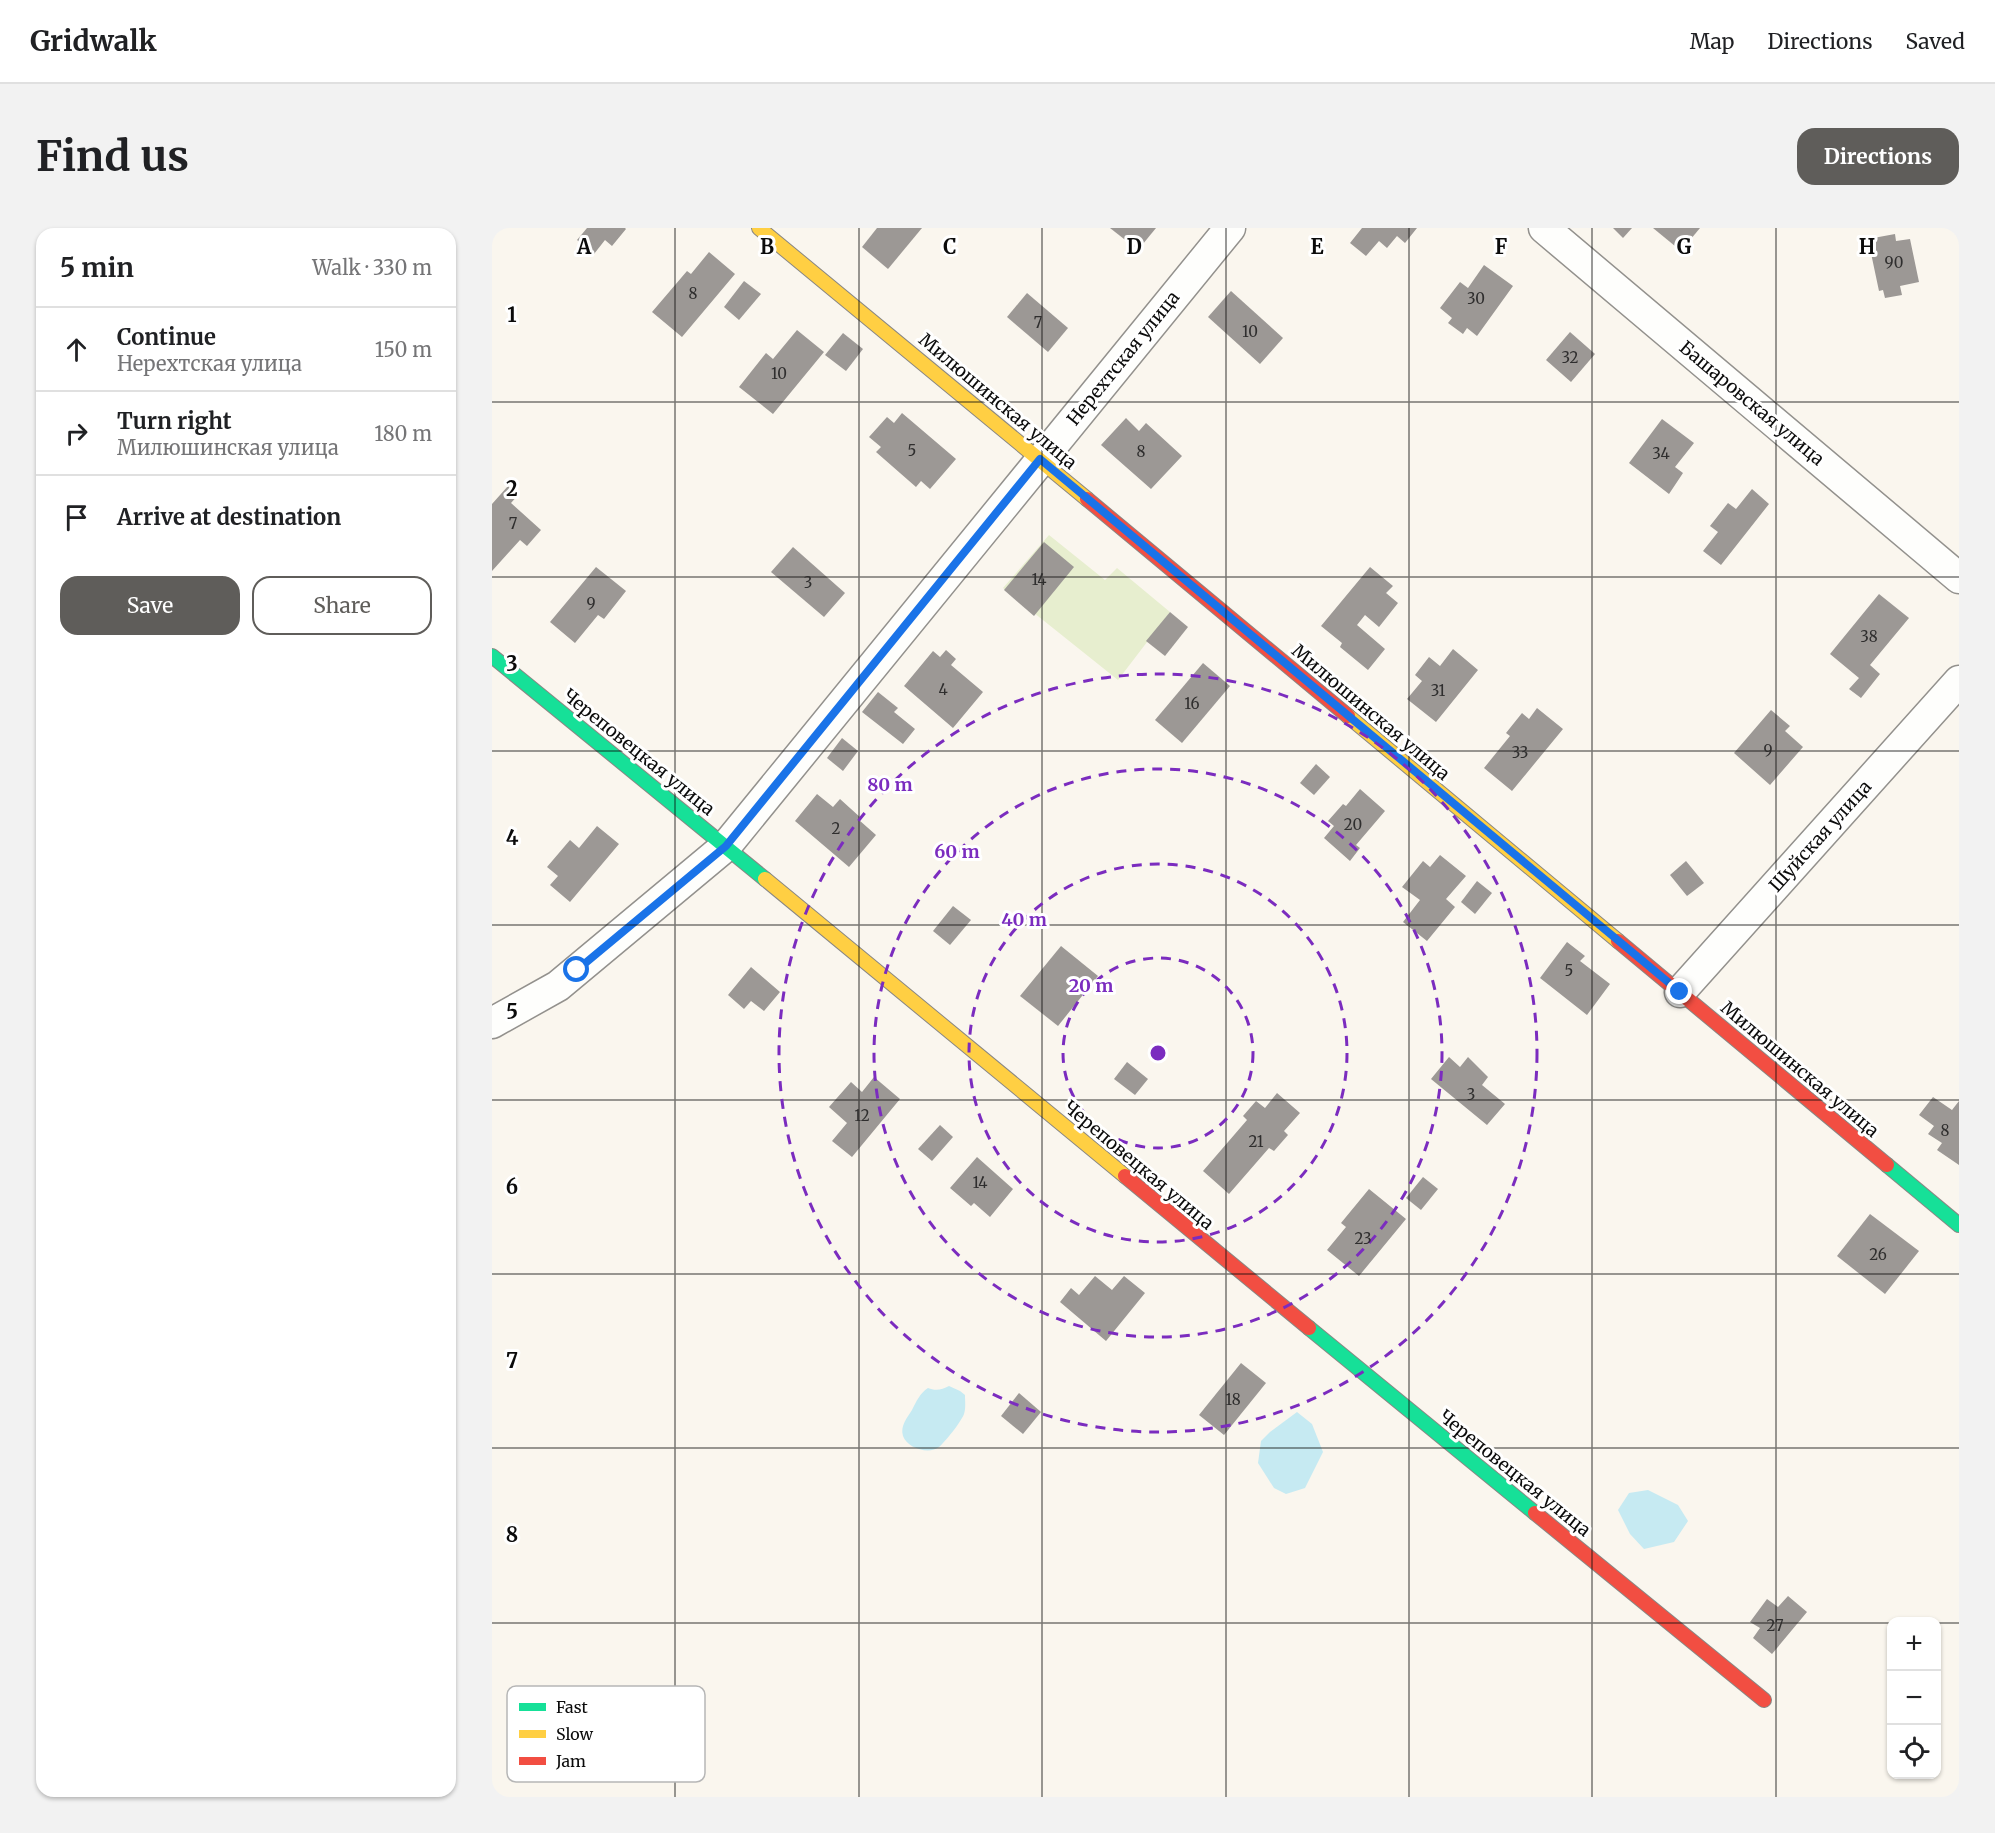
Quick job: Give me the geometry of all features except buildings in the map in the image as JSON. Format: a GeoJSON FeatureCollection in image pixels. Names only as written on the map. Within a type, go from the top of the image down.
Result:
{"type":"FeatureCollection","features":[{"type":"Feature","properties":{"kind":"street","name":"Милюшинская улица"},"geometry":{"type":"LineString","coordinates":[[759,228],[1040,459],[1959,1225]]}},
{"type":"Feature","properties":{"kind":"street","name":"Нерехтская улица"},"geometry":{"type":"LineString","coordinates":[[492,1023],[558,986],[726,846],[1230,228]]}},
{"type":"Feature","properties":{"kind":"street","name":"Башаровская улица"},"geometry":{"type":"LineString","coordinates":[[1544,228],[1959,578]]}},
{"type":"Feature","properties":{"kind":"street","name":"Череповецкая улица"},"geometry":{"type":"LineString","coordinates":[[492,656],[1764,1701]]}},
{"type":"Feature","properties":{"kind":"street","name":"Шуйская улица"},"geometry":{"type":"LineString","coordinates":[[1680,992],[1959,681]]}},
{"type":"Feature","properties":{"kind":"green space"},"geometry":{"type":"Polygon","coordinates":[[[1049,535],[1105,580],[1117,568],[1170,612],[1118,680],[1003,588],[1049,535]]]}},
{"type":"Feature","properties":{"kind":"water"},"geometry":{"type":"Polygon","coordinates":[[[949,1386],[965,1395],[964,1414],[953,1432],[935,1449],[924,1450],[909,1444],[903,1436],[902,1429],[923,1392],[928,1388],[938,1390],[949,1386]]]}},
{"type":"Feature","properties":{"kind":"water"},"geometry":{"type":"Polygon","coordinates":[[[1297,1412],[1312,1424],[1323,1452],[1305,1488],[1286,1494],[1274,1488],[1258,1463],[1261,1441],[1297,1412]]]}},
{"type":"Feature","properties":{"kind":"water"},"geometry":{"type":"Polygon","coordinates":[[[1648,1490],[1678,1505],[1688,1521],[1674,1542],[1644,1549],[1630,1534],[1618,1510],[1629,1493],[1648,1490]]]}},
{"type":"Feature","properties":{"kind":"traffic: fast"},"geometry":{"type":"LineString","coordinates":[[492,656],[765,879]]}},
{"type":"Feature","properties":{"kind":"traffic: fast"},"geometry":{"type":"LineString","coordinates":[[1887,1165],[1959,1225]]}},
{"type":"Feature","properties":{"kind":"traffic: fast"},"geometry":{"type":"LineString","coordinates":[[1309,1328],[1535,1513]]}},
{"type":"Feature","properties":{"kind":"traffic: slow"},"geometry":{"type":"LineString","coordinates":[[759,228],[1087,499]]}},
{"type":"Feature","properties":{"kind":"traffic: slow"},"geometry":{"type":"LineString","coordinates":[[1348,716],[1618,941]]}},
{"type":"Feature","properties":{"kind":"traffic: slow"},"geometry":{"type":"LineString","coordinates":[[765,879],[1125,1176]]}},
{"type":"Feature","properties":{"kind":"traffic: jam"},"geometry":{"type":"LineString","coordinates":[[1087,499],[1348,716]]}},
{"type":"Feature","properties":{"kind":"traffic: jam"},"geometry":{"type":"LineString","coordinates":[[1618,941],[1887,1165]]}},
{"type":"Feature","properties":{"kind":"traffic: jam"},"geometry":{"type":"LineString","coordinates":[[1125,1176],[1309,1328]]}},
{"type":"Feature","properties":{"kind":"traffic: jam"},"geometry":{"type":"LineString","coordinates":[[1535,1513],[1764,1700]]}},
{"type":"Feature","properties":{"kind":"route"},"geometry":{"type":"LineString","coordinates":[[577,970],[726,846],[1040,459],[1680,992]]}}]}
